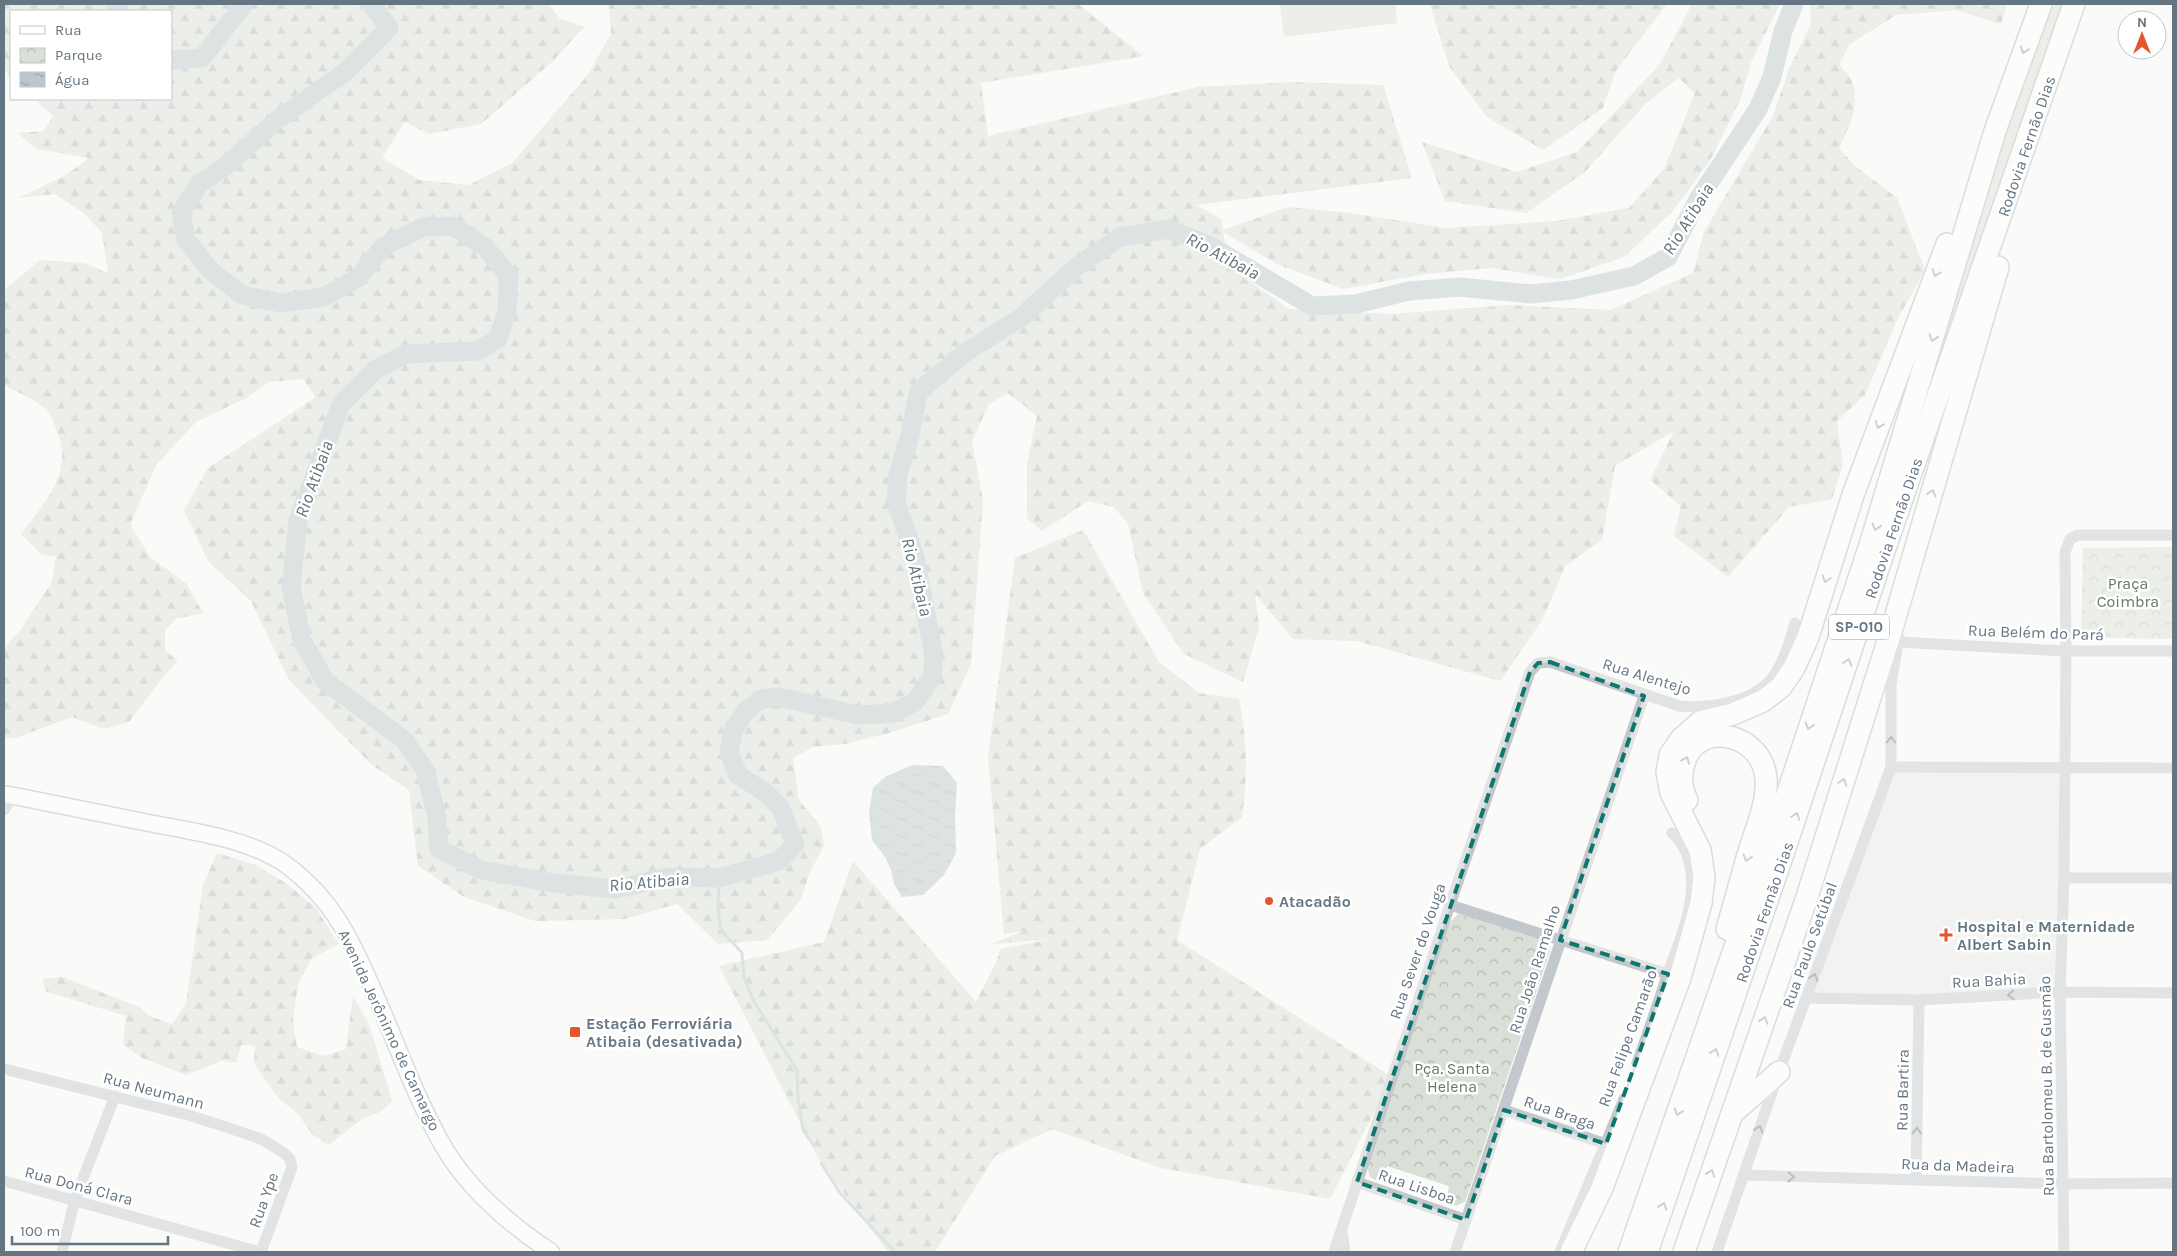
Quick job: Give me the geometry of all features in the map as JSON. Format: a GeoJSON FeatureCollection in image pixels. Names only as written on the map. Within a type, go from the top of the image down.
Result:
{"type":"FeatureCollection","features":[{"type":"Feature","properties":{"kind":"highway","name":"Rodovia Fernão Dias"},"geometry":{"type":"LineString","coordinates":[[1629,1252],[1870,545],[1995,131],[2041,4]]}},
{"type":"Feature","properties":{"kind":"highway","name":"Rodovia Fernão Dias"},"geometry":{"type":"LineString","coordinates":[[1647,1252],[1779,867],[1888,539],[2074,4]]}},
{"type":"Feature","properties":{"kind":"highway"},"geometry":{"type":"LineString","coordinates":[[1571,1252],[1605,1179],[1680,978],[1701,903],[1704,877],[1700,850],[1671,793],[1667,772],[1670,755],[1681,739],[1700,722],[1733,714],[1763,701],[1782,687],[1794,668],[1808,637],[1853,495],[1957,218],[1995,131]]}},
{"type":"Feature","properties":{"kind":"highway"},"geometry":{"type":"LineString","coordinates":[[1684,1252],[1807,897],[1921,532],[2004,244],[2027,142]]}},
{"type":"Feature","properties":{"kind":"highway"},"geometry":{"type":"LineString","coordinates":[[1588,1252],[1614,1192],[1700,951],[1712,900],[1714,874],[1710,848],[1701,825],[1685,796],[1682,779],[1683,766],[1688,754],[1696,744],[1707,737],[1720,735],[1734,738],[1755,750],[1763,765],[1766,778],[1766,794],[1725,939],[1714,1007]]}},
{"type":"Feature","properties":{"kind":"highway"},"geometry":{"type":"LineString","coordinates":[[1732,1114],[1779,1072]]}},
{"type":"Feature","properties":{"kind":"street","name":"Rua Paulo Setúbal"},"geometry":{"type":"LineString","coordinates":[[1717,1252],[1779,1072],[1892,767],[1891,685],[1897,642],[1921,532]]}},
{"type":"Feature","properties":{"kind":"street","name":"Rua Bartolomeu B. de Gusmão"},"geometry":{"type":"LineString","coordinates":[[2064,1252],[2060,992],[2064,878],[2065,552],[2070,539],[2078,535],[2173,535]]}},
{"type":"Feature","properties":{"kind":"street","name":"Rua Alentejo"},"geometry":{"type":"LineString","coordinates":[[1538,663],[1550,662],[1644,696],[1679,706],[1694,708],[1743,698],[1765,686],[1775,674],[1785,655],[1795,623]]}},
{"type":"Feature","properties":{"kind":"street","name":"Rua Belém do Pará"},"geometry":{"type":"LineString","coordinates":[[1897,642],[2066,651],[2173,651]]}},
{"type":"Feature","properties":{"kind":"street","name":"Rua Sever do Vouga"},"geometry":{"type":"LineString","coordinates":[[1334,1252],[1530,672],[1538,663]]}},
{"type":"Feature","properties":{"kind":"street","name":"Rua João Ramalho"},"geometry":{"type":"LineString","coordinates":[[1455,1252],[1644,696]]}},
{"type":"Feature","properties":{"kind":"street"},"geometry":{"type":"LineString","coordinates":[[1892,767],[2173,768]]}},
{"type":"Feature","properties":{"kind":"street"},"geometry":{"type":"LineString","coordinates":[[4,810],[9,795]]}},
{"type":"Feature","properties":{"kind":"street","name":"Avenida Jerônimo de Camargo"},"geometry":{"type":"LineString","coordinates":[[9,795],[204,834],[244,844],[283,863],[314,887],[335,912],[356,947],[418,1094],[443,1145],[472,1184],[495,1208],[524,1235],[551,1252]]}},
{"type":"Feature","properties":{"kind":"street","name":"Rua Felipe Camarão"},"geometry":{"type":"LineString","coordinates":[[1560,1252],[1628,1090],[1682,934],[1692,883],[1690,863],[1685,847],[1672,833]]}},
{"type":"Feature","properties":{"kind":"street"},"geometry":{"type":"LineString","coordinates":[[2064,878],[2173,878]]}},
{"type":"Feature","properties":{"kind":"street"},"geometry":{"type":"LineString","coordinates":[[1450,905],[1668,974]]}},
{"type":"Feature","properties":{"kind":"street","name":"Rua Bahia"},"geometry":{"type":"LineString","coordinates":[[1806,998],[1919,1000],[2060,992],[2173,993]]}},
{"type":"Feature","properties":{"kind":"street","name":"Rua Bartira"},"geometry":{"type":"LineString","coordinates":[[1916,1180],[1919,1000]]}},
{"type":"Feature","properties":{"kind":"street","name":"Rua Neumann"},"geometry":{"type":"LineString","coordinates":[[4,1069],[188,1114],[260,1139],[284,1153],[290,1159]]}},
{"type":"Feature","properties":{"kind":"street"},"geometry":{"type":"LineString","coordinates":[[62,1252],[75,1200],[115,1096]]}},
{"type":"Feature","properties":{"kind":"street","name":"Rua Braga"},"geometry":{"type":"LineString","coordinates":[[1504,1110],[1606,1144]]}},
{"type":"Feature","properties":{"kind":"street","name":"Rua Ype"},"geometry":{"type":"LineString","coordinates":[[261,1252],[290,1176],[292,1166],[290,1159]]}},
{"type":"Feature","properties":{"kind":"street","name":"Rua da Madeira"},"geometry":{"type":"LineString","coordinates":[[1743,1175],[2064,1184],[2173,1183]]}},
{"type":"Feature","properties":{"kind":"street","name":"Rua Doná Clara"},"geometry":{"type":"LineString","coordinates":[[4,1181],[261,1252]]}},
{"type":"Feature","properties":{"kind":"street","name":"Rua Lisboa"},"geometry":{"type":"LineString","coordinates":[[1357,1182],[1466,1220]]}},
{"type":"Feature","properties":{"kind":"street"},"geometry":{"type":"LineString","coordinates":[[1342,1227],[1345,1252]]}},
{"type":"Feature","properties":{"kind":"highlighted area"},"geometry":{"type":"Polygon","coordinates":[[[1550,662],[1644,696],[1560,940],[1668,974],[1606,1144],[1504,1110],[1466,1220],[1357,1182],[1530,672],[1538,663],[1550,662]]]}},
{"type":"Feature","properties":{"kind":"shaded area","name":"Hospital e Maternidade Albert Sabin"},"geometry":{"type":"Polygon","coordinates":[[[1891,767],[2064,768],[2060,992],[1806,998],[1891,767]]]}},
{"type":"Feature","properties":{"kind":"green space"},"geometry":{"type":"Polygon","coordinates":[[[4,4],[549,4],[559,18],[584,27],[553,61],[481,124],[429,134],[405,122],[382,158],[419,180],[469,185],[512,163],[587,76],[611,34],[609,4],[1078,4],[1143,56],[981,83],[988,136],[1198,87],[1291,82],[1383,85],[1412,178],[1196,205],[1221,219],[1223,230],[1288,207],[1350,213],[1446,228],[1556,221],[1629,208],[1664,169],[1695,93],[1679,78],[1646,103],[1585,172],[1526,213],[1445,201],[1422,142],[1517,172],[1577,152],[1660,64],[1692,4],[1780,4],[1751,62],[1741,98],[1711,159],[1672,212],[1624,257],[1560,279],[1491,268],[1425,274],[1343,289],[1277,264],[1223,232],[1229,267],[1289,309],[1391,314],[1510,305],[1611,310],[1693,273],[1704,232],[1773,116],[1789,69],[1811,24],[1810,4],[2007,4],[2001,24],[1956,10],[1896,15],[1850,44],[1839,64],[1849,76],[1853,85],[1855,103],[1851,122],[1839,148],[1854,165],[1897,198],[1925,270],[1897,320],[1865,395],[1837,421],[1843,464],[1832,499],[1789,507],[1728,577],[1674,536],[1681,506],[1650,480],[1674,431],[1615,466],[1602,540],[1565,566],[1543,619],[1500,681],[1357,641],[1293,639],[1255,594],[1259,627],[1243,682],[1184,654],[1143,593],[1128,524],[1114,507],[1088,501],[1042,531],[1027,518],[1027,464],[1037,416],[1008,393],[989,404],[972,441],[983,501],[971,664],[948,714],[889,733],[845,744],[813,747],[793,758],[799,800],[821,827],[824,846],[810,872],[800,901],[767,940],[718,944],[677,904],[625,919],[535,921],[464,897],[418,866],[409,790],[372,765],[289,680],[251,601],[208,561],[184,510],[208,468],[316,397],[303,379],[269,382],[248,397],[196,422],[156,465],[130,525],[151,558],[187,584],[203,613],[176,619],[165,630],[165,650],[178,661],[162,678],[129,722],[104,729],[72,717],[18,737],[4,739],[4,648],[19,632],[52,582],[56,556],[42,555],[21,534],[54,486],[62,460],[57,431],[49,413],[34,401],[4,385],[4,290],[40,260],[85,263],[108,273],[102,233],[85,214],[55,194],[19,198],[66,175],[89,158],[37,149],[17,133],[44,131],[53,116],[35,100],[172,100],[172,10],[10,10],[10,77],[4,68],[4,4]]]}},
{"type":"Feature","properties":{"kind":"green space"},"geometry":{"type":"Polygon","coordinates":[[[1280,4],[1395,4],[1397,23],[1284,37],[1280,4]]]}},
{"type":"Feature","properties":{"kind":"green space"},"geometry":{"type":"Polygon","coordinates":[[[1430,4],[1667,4],[1615,72],[1603,108],[1543,150],[1487,117],[1449,66],[1430,4]]]}},
{"type":"Feature","properties":{"kind":"green space"},"geometry":{"type":"Polygon","coordinates":[[[2047,4],[2064,4],[1889,515],[1911,423],[2047,4]]]}},
{"type":"Feature","properties":{"kind":"green space"},"geometry":{"type":"Polygon","coordinates":[[[1083,530],[1159,662],[1199,693],[1239,699],[1246,758],[1242,817],[1200,849],[1177,940],[1392,1077],[1330,1199],[1161,1168],[1052,1129],[995,1156],[935,1252],[888,1252],[821,1163],[719,966],[824,942],[853,861],[976,1002],[997,960],[1000,949],[1052,939],[990,944],[1025,931],[1004,934],[988,757],[1015,558],[1083,530]]]}},
{"type":"Feature","properties":{"kind":"green space","name":"Praça Coimbra"},"geometry":{"type":"Polygon","coordinates":[[[2173,547],[2173,639],[2081,637],[2083,548],[2173,547]]]}},
{"type":"Feature","properties":{"kind":"green space"},"geometry":{"type":"Polygon","coordinates":[[[217,853],[256,865],[287,884],[316,908],[339,944],[312,958],[298,984],[293,1021],[297,1047],[324,1056],[346,1049],[353,996],[369,1024],[392,1101],[380,1112],[362,1119],[329,1145],[313,1135],[297,1113],[278,1098],[254,1063],[255,1046],[241,1045],[236,1063],[221,1061],[186,1075],[142,1058],[123,1044],[126,1016],[45,991],[43,979],[62,977],[139,1007],[149,1016],[172,1024],[186,1004],[203,885],[217,853]]]}},
{"type":"Feature","properties":{"kind":"green space","name":"Pça. Santa Helena"},"geometry":{"type":"Polygon","coordinates":[[[1459,913],[1543,939],[1548,942],[1550,951],[1465,1202],[1456,1206],[1446,1203],[1449,1186],[1387,1166],[1380,1183],[1370,1177],[1367,1166],[1447,929],[1451,921],[1459,913]]]}},
{"type":"Feature","properties":{"kind":"water"},"geometry":{"type":"Polygon","coordinates":[[[912,765],[943,766],[957,783],[955,816],[956,853],[944,875],[923,895],[902,897],[894,884],[891,870],[885,857],[872,840],[869,812],[873,788],[885,777],[912,765]]]}},
{"type":"Feature","properties":{"kind":"waterway","name":"Rio Atibaia"},"geometry":{"type":"LineString","coordinates":[[116,4],[119,10]]}},
{"type":"Feature","properties":{"kind":"waterway","name":"Rio Atibaia"},"geometry":{"type":"LineString","coordinates":[[172,60],[202,58],[244,4]]}},
{"type":"Feature","properties":{"kind":"waterway","name":"Rio Atibaia"},"geometry":{"type":"LineString","coordinates":[[371,4],[389,28],[345,72],[277,120],[226,166],[199,184],[181,212],[186,240],[211,271],[242,295],[281,303],[323,297],[358,278],[384,246],[423,227],[453,226],[485,247],[509,276],[507,311],[498,339],[477,351],[406,354],[375,370],[341,404],[298,520],[291,587],[302,640],[325,681],[403,739],[425,770],[437,817],[439,849],[481,870],[554,883],[616,889],[667,877],[719,878],[779,861],[795,844],[780,807],[766,793],[738,775],[729,752],[734,728],[746,711],[761,699],[779,697],[858,715],[893,713],[915,702],[932,677],[934,656],[915,557],[896,502],[898,474],[909,439],[919,391],[966,352],[1022,317],[1075,268],[1120,237],[1169,229],[1212,247],[1312,306],[1356,304],[1409,291],[1460,287],[1531,294],[1571,290],[1634,276],[1668,257],[1699,198],[1758,109],[1772,77],[1783,31],[1794,4]]}},
{"type":"Feature","properties":{"kind":"waterway"},"geometry":{"type":"LineString","coordinates":[[719,878],[718,910],[721,930],[742,953],[744,977],[753,1000],[797,1070],[798,1098],[803,1130],[814,1146]]}},
{"type":"Feature","properties":{"kind":"waterway"},"geometry":{"type":"LineString","coordinates":[[821,1163],[840,1193],[895,1252]]}},
{"type":"Feature","properties":{"kind":"place","name":"Atacadão"},"geometry":{"type":"Point","coordinates":[1269,901]}},
{"type":"Feature","properties":{"kind":"place","name":"Hospital e Maternidade Albert Sabin"},"geometry":{"type":"Point","coordinates":[1946,935]}},
{"type":"Feature","properties":{"kind":"place","name":"Estação Ferroviária Atibaia (desativada)"},"geometry":{"type":"Point","coordinates":[575,1032]}}]}
